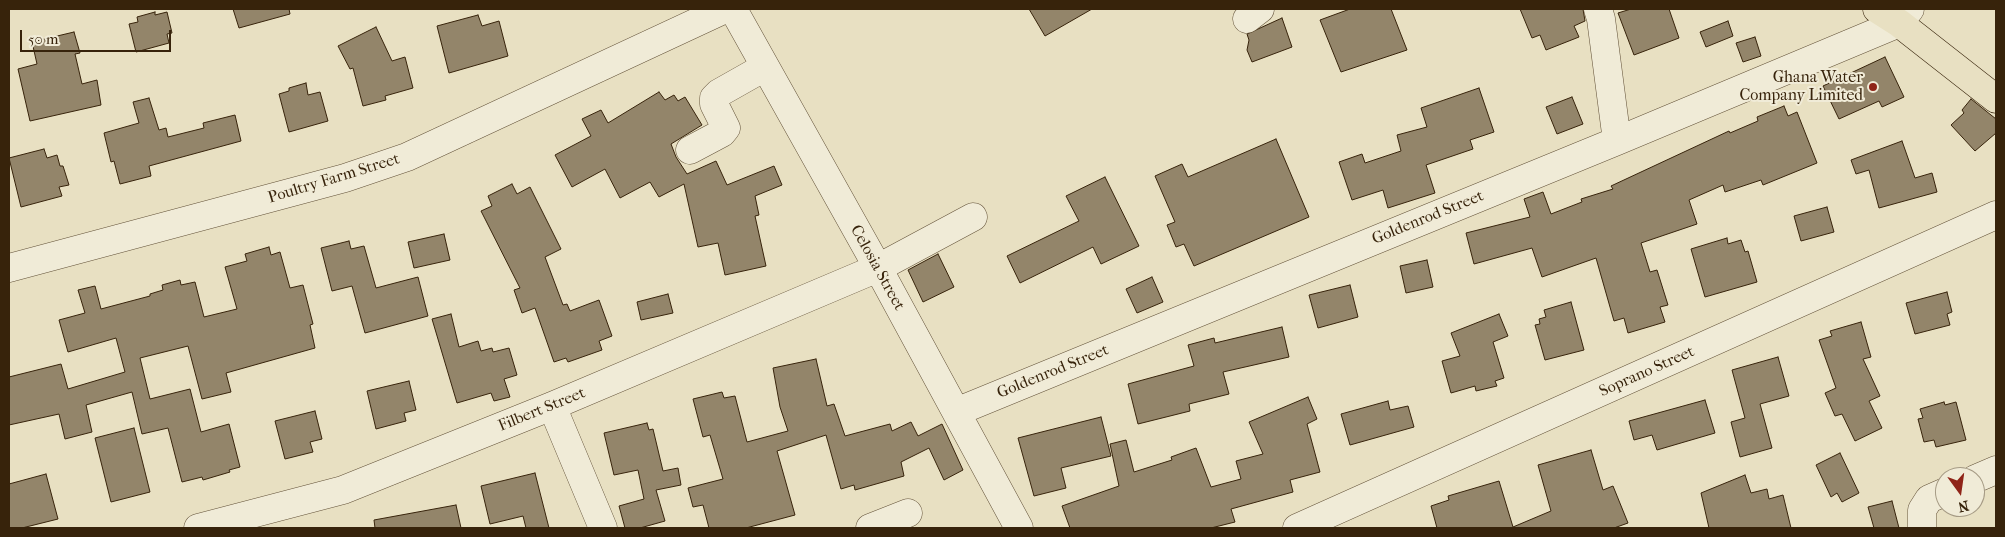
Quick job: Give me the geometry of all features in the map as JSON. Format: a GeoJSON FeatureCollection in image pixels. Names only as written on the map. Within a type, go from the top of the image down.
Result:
{"type":"FeatureCollection","features":[{"type":"Feature","properties":{"kind":"main road"},"geometry":{"type":"LineString","coordinates":[[1895,13],[1996,99]]}},
{"type":"Feature","properties":{"kind":"street","name":"Poultry Farm Street"},"geometry":{"type":"LineString","coordinates":[[9,268],[345,178],[407,156],[725,9]]}},
{"type":"Feature","properties":{"kind":"street","name":"Celosia Street"},"geometry":{"type":"LineString","coordinates":[[733,9],[878,268],[1019,528]]}},
{"type":"Feature","properties":{"kind":"street"},"geometry":{"type":"LineString","coordinates":[[1598,9],[1601,19],[1617,141]]}},
{"type":"Feature","properties":{"kind":"street","name":"Goldenrod Street"},"geometry":{"type":"LineString","coordinates":[[956,412],[1617,141],[1895,13]]}},
{"type":"Feature","properties":{"kind":"street"},"geometry":{"type":"LineString","coordinates":[[690,150],[722,133],[726,128],[714,104],[714,98],[719,93],[765,67]]}},
{"type":"Feature","properties":{"kind":"street","name":"Soprano Street"},"geometry":{"type":"LineString","coordinates":[[1297,528],[1996,215]]}},
{"type":"Feature","properties":{"kind":"street","name":"Filbert Street"},"geometry":{"type":"LineString","coordinates":[[198,528],[343,490],[552,406],[878,268],[972,217]]}},
{"type":"Feature","properties":{"kind":"street"},"geometry":{"type":"LineString","coordinates":[[552,406],[603,528]]}},
{"type":"Feature","properties":{"kind":"street"},"geometry":{"type":"LineString","coordinates":[[1922,528],[1922,510],[1929,499],[1935,496]]}},
{"type":"Feature","properties":{"kind":"street"},"geometry":{"type":"LineString","coordinates":[[870,528],[908,514]]}},
{"type":"Feature","properties":{"kind":"building"},"geometry":{"type":"Polygon","coordinates":[[[233,9],[289,9],[290,14],[239,28],[233,9]]]}},
{"type":"Feature","properties":{"kind":"building"},"geometry":{"type":"Polygon","coordinates":[[[1029,9],[1092,9],[1045,36],[1029,9]]]}},
{"type":"Feature","properties":{"kind":"building"},"geometry":{"type":"Polygon","coordinates":[[[1350,9],[1391,9],[1407,50],[1341,72],[1320,20],[1350,9]]]}},
{"type":"Feature","properties":{"kind":"building"},"geometry":{"type":"Polygon","coordinates":[[[1520,9],[1583,9],[1585,21],[1574,26],[1579,37],[1546,50],[1540,35],[1532,38],[1520,9]]]}},
{"type":"Feature","properties":{"kind":"building"},"geometry":{"type":"Polygon","coordinates":[[[1631,9],[1669,9],[1679,38],[1634,55],[1618,13],[1631,9]]]}},
{"type":"Feature","properties":{"kind":"building"},"geometry":{"type":"Polygon","coordinates":[[[155,12],[155,15],[167,12],[172,33],[167,34],[169,43],[136,52],[129,24],[138,22],[137,17],[155,12]]]}},
{"type":"Feature","properties":{"kind":"building"},"geometry":{"type":"Polygon","coordinates":[[[478,15],[482,26],[499,21],[508,56],[449,73],[437,26],[478,15]]]}},
{"type":"Feature","properties":{"kind":"building"},"geometry":{"type":"Polygon","coordinates":[[[1282,18],[1292,47],[1252,62],[1247,50],[1249,40],[1247,34],[1282,18]]]}},
{"type":"Feature","properties":{"kind":"building"},"geometry":{"type":"Polygon","coordinates":[[[1728,21],[1733,36],[1706,47],[1700,32],[1728,21]]]}},
{"type":"Feature","properties":{"kind":"building"},"geometry":{"type":"Polygon","coordinates":[[[376,27],[392,61],[405,57],[413,88],[385,96],[386,100],[363,106],[353,68],[350,69],[338,46],[376,27]]]}},
{"type":"Feature","properties":{"kind":"building"},"geometry":{"type":"Polygon","coordinates":[[[74,32],[80,53],[75,54],[82,84],[97,80],[101,105],[30,121],[18,69],[37,64],[32,42],[74,32]]]}},
{"type":"Feature","properties":{"kind":"building"},"geometry":{"type":"Polygon","coordinates":[[[1755,37],[1761,56],[1743,62],[1736,43],[1755,37]]]}},
{"type":"Feature","properties":{"kind":"building"},"geometry":{"type":"Polygon","coordinates":[[[1885,57],[1904,97],[1882,107],[1879,101],[1839,119],[1823,86],[1885,57]]]}},
{"type":"Feature","properties":{"kind":"building"},"geometry":{"type":"Polygon","coordinates":[[[306,83],[308,95],[320,92],[328,121],[289,132],[279,94],[289,91],[289,88],[306,83]]]}},
{"type":"Feature","properties":{"kind":"building"},"geometry":{"type":"Polygon","coordinates":[[[1479,88],[1494,132],[1470,140],[1473,149],[1426,165],[1435,193],[1388,208],[1383,190],[1352,200],[1339,162],[1362,154],[1365,163],[1401,151],[1397,135],[1427,127],[1421,108],[1479,88]]]}},
{"type":"Feature","properties":{"kind":"building"},"geometry":{"type":"Polygon","coordinates":[[[659,92],[665,100],[674,95],[678,101],[685,97],[702,125],[671,144],[676,157],[687,174],[716,161],[727,185],[774,166],[782,185],[755,196],[759,215],[755,216],[766,266],[725,275],[718,243],[698,247],[684,184],[659,197],[650,182],[620,198],[605,169],[572,187],[555,155],[591,136],[582,119],[601,110],[608,123],[659,92]]]}},
{"type":"Feature","properties":{"kind":"building"},"geometry":{"type":"Polygon","coordinates":[[[1572,97],[1583,124],[1557,134],[1546,107],[1572,97]]]}},
{"type":"Feature","properties":{"kind":"building"},"geometry":{"type":"Polygon","coordinates":[[[149,98],[159,130],[166,128],[168,137],[204,128],[203,123],[235,115],[241,141],[149,166],[151,176],[120,184],[114,161],[111,162],[104,133],[139,123],[133,102],[149,98]]]}},
{"type":"Feature","properties":{"kind":"building"},"geometry":{"type":"Polygon","coordinates":[[[1971,99],[1996,119],[1996,133],[1975,151],[1951,125],[1964,113],[1962,110],[1971,99]]]}},
{"type":"Feature","properties":{"kind":"building"},"geometry":{"type":"Polygon","coordinates":[[[1784,106],[1788,116],[1797,112],[1817,163],[1763,185],[1761,180],[1725,192],[1723,185],[1689,200],[1697,224],[1641,243],[1650,272],[1657,270],[1668,305],[1660,307],[1665,322],[1628,333],[1624,318],[1614,321],[1596,258],[1542,277],[1532,248],[1474,264],[1466,233],[1530,217],[1524,199],[1543,192],[1551,214],[1582,202],[1581,199],[1613,189],[1611,186],[1729,131],[1730,133],[1758,121],[1757,117],[1784,106]]]}},
{"type":"Feature","properties":{"kind":"building"},"geometry":{"type":"Polygon","coordinates":[[[1276,139],[1309,217],[1194,266],[1184,244],[1176,247],[1167,225],[1175,222],[1155,176],[1182,164],[1188,177],[1276,139]]]}},
{"type":"Feature","properties":{"kind":"building"},"geometry":{"type":"Polygon","coordinates":[[[1902,141],[1915,178],[1932,173],[1937,192],[1879,208],[1869,170],[1856,174],[1851,160],[1902,141]]]}},
{"type":"Feature","properties":{"kind":"building"},"geometry":{"type":"Polygon","coordinates":[[[44,149],[47,158],[57,155],[69,185],[59,187],[62,196],[21,207],[9,158],[44,149]]]}},
{"type":"Feature","properties":{"kind":"building"},"geometry":{"type":"Polygon","coordinates":[[[1105,177],[1139,246],[1101,264],[1093,247],[1020,283],[1007,256],[1079,221],[1066,196],[1105,177]]]}},
{"type":"Feature","properties":{"kind":"building"},"geometry":{"type":"Polygon","coordinates":[[[512,184],[517,194],[530,187],[561,249],[545,257],[563,305],[567,304],[570,311],[599,300],[612,336],[599,341],[602,350],[568,362],[566,358],[554,362],[535,308],[522,313],[514,290],[520,288],[481,211],[492,206],[488,196],[512,184]]]}},
{"type":"Feature","properties":{"kind":"building"},"geometry":{"type":"Polygon","coordinates":[[[1827,207],[1834,232],[1801,241],[1794,216],[1827,207]]]}},
{"type":"Feature","properties":{"kind":"building"},"geometry":{"type":"Polygon","coordinates":[[[444,234],[450,260],[414,268],[408,242],[444,234]]]}},
{"type":"Feature","properties":{"kind":"building"},"geometry":{"type":"Polygon","coordinates":[[[1727,238],[1728,244],[1741,240],[1745,252],[1748,251],[1757,282],[1705,297],[1691,249],[1727,238]]]}},
{"type":"Feature","properties":{"kind":"building"},"geometry":{"type":"Polygon","coordinates":[[[349,241],[351,249],[364,246],[376,288],[418,277],[428,316],[365,333],[352,286],[332,291],[321,248],[349,241]]]}},
{"type":"Feature","properties":{"kind":"building"},"geometry":{"type":"Polygon","coordinates":[[[269,247],[271,255],[280,252],[290,288],[303,285],[313,324],[310,325],[315,348],[226,373],[231,392],[202,399],[188,346],[140,358],[150,399],[190,389],[201,432],[229,424],[240,467],[203,480],[202,477],[182,482],[168,428],[142,434],[132,392],[86,405],[92,432],[65,439],[59,414],[9,425],[9,377],[61,364],[68,389],[125,372],[116,338],[68,352],[59,320],[85,313],[78,290],[95,286],[101,309],[150,296],[150,294],[163,290],[162,285],[180,280],[181,285],[195,282],[204,317],[237,309],[225,267],[247,261],[245,254],[269,247]]]}},
{"type":"Feature","properties":{"kind":"building"},"geometry":{"type":"Polygon","coordinates":[[[938,254],[954,287],[923,302],[908,270],[938,254]]]}},
{"type":"Feature","properties":{"kind":"building"},"geometry":{"type":"Polygon","coordinates":[[[1427,260],[1433,287],[1406,293],[1400,266],[1427,260]]]}},
{"type":"Feature","properties":{"kind":"building"},"geometry":{"type":"Polygon","coordinates":[[[1152,277],[1163,302],[1137,313],[1126,289],[1152,277]]]}},
{"type":"Feature","properties":{"kind":"building"},"geometry":{"type":"Polygon","coordinates":[[[1350,285],[1358,317],[1318,328],[1309,295],[1350,285]]]}},
{"type":"Feature","properties":{"kind":"building"},"geometry":{"type":"Polygon","coordinates":[[[1947,292],[1952,312],[1947,314],[1950,325],[1915,334],[1906,303],[1947,292]]]}},
{"type":"Feature","properties":{"kind":"building"},"geometry":{"type":"Polygon","coordinates":[[[668,294],[673,313],[641,320],[637,302],[668,294]]]}},
{"type":"Feature","properties":{"kind":"building"},"geometry":{"type":"Polygon","coordinates":[[[1571,302],[1584,350],[1545,360],[1535,325],[1540,324],[1539,319],[1546,317],[1544,310],[1571,302]]]}},
{"type":"Feature","properties":{"kind":"building"},"geometry":{"type":"Polygon","coordinates":[[[451,314],[459,347],[478,341],[481,351],[492,348],[493,352],[509,348],[517,375],[504,379],[510,397],[494,401],[491,393],[457,403],[432,319],[451,314]]]}},
{"type":"Feature","properties":{"kind":"building"},"geometry":{"type":"Polygon","coordinates":[[[1499,314],[1508,336],[1493,342],[1504,378],[1495,381],[1497,386],[1476,391],[1475,386],[1451,393],[1442,361],[1460,356],[1451,333],[1499,314]]]}},
{"type":"Feature","properties":{"kind":"building"},"geometry":{"type":"Polygon","coordinates":[[[1861,322],[1871,357],[1863,359],[1880,396],[1869,401],[1882,428],[1855,441],[1842,414],[1835,416],[1825,393],[1836,388],[1819,340],[1832,336],[1830,331],[1861,322]]]}},
{"type":"Feature","properties":{"kind":"building"},"geometry":{"type":"Polygon","coordinates":[[[1282,327],[1289,357],[1223,372],[1229,394],[1189,404],[1190,411],[1138,424],[1128,384],[1194,366],[1188,345],[1214,338],[1215,343],[1282,327]]]}},
{"type":"Feature","properties":{"kind":"building"},"geometry":{"type":"Polygon","coordinates":[[[1778,357],[1789,396],[1760,404],[1772,448],[1740,457],[1731,422],[1745,418],[1732,370],[1778,357]]]}},
{"type":"Feature","properties":{"kind":"building"},"geometry":{"type":"Polygon","coordinates":[[[816,359],[827,406],[834,404],[845,436],[890,424],[892,431],[911,422],[918,436],[942,424],[963,470],[944,480],[929,448],[901,462],[904,476],[855,490],[854,485],[841,489],[826,435],[777,451],[795,515],[746,528],[709,528],[703,505],[693,507],[688,488],[723,479],[710,435],[703,437],[693,399],[722,392],[724,398],[735,396],[747,442],[788,431],[780,407],[773,368],[816,359]]]}},
{"type":"Feature","properties":{"kind":"building"},"geometry":{"type":"Polygon","coordinates":[[[409,381],[416,410],[404,413],[406,421],[376,429],[367,391],[409,381]]]}},
{"type":"Feature","properties":{"kind":"building"},"geometry":{"type":"Polygon","coordinates":[[[1308,397],[1317,419],[1307,424],[1320,472],[1290,480],[1293,492],[1231,509],[1235,522],[1211,528],[1070,528],[1062,506],[1119,486],[1110,444],[1126,440],[1134,472],[1172,460],[1171,457],[1196,448],[1211,487],[1241,479],[1236,461],[1263,454],[1249,422],[1308,397]]]}},
{"type":"Feature","properties":{"kind":"building"},"geometry":{"type":"Polygon","coordinates":[[[1705,400],[1715,433],[1657,450],[1652,435],[1634,440],[1629,421],[1705,400]]]}},
{"type":"Feature","properties":{"kind":"building"},"geometry":{"type":"Polygon","coordinates":[[[1388,401],[1390,410],[1408,406],[1414,427],[1350,445],[1341,414],[1388,401]]]}},
{"type":"Feature","properties":{"kind":"building"},"geometry":{"type":"Polygon","coordinates":[[[1944,402],[1945,405],[1956,402],[1966,440],[1936,447],[1934,440],[1924,442],[1918,419],[1923,418],[1920,409],[1944,402]]]}},
{"type":"Feature","properties":{"kind":"building"},"geometry":{"type":"Polygon","coordinates":[[[315,411],[322,439],[310,442],[313,452],[285,459],[275,421],[315,411]]]}},
{"type":"Feature","properties":{"kind":"building"},"geometry":{"type":"Polygon","coordinates":[[[1101,417],[1111,456],[1061,468],[1066,488],[1034,496],[1018,438],[1101,417]]]}},
{"type":"Feature","properties":{"kind":"building"},"geometry":{"type":"Polygon","coordinates":[[[647,423],[649,430],[653,429],[663,471],[678,468],[681,485],[656,490],[665,521],[640,528],[625,528],[619,506],[644,499],[638,470],[614,475],[604,433],[647,423]]]}},
{"type":"Feature","properties":{"kind":"building"},"geometry":{"type":"Polygon","coordinates":[[[134,428],[150,492],[111,502],[95,438],[134,428]]]}},
{"type":"Feature","properties":{"kind":"building"},"geometry":{"type":"Polygon","coordinates":[[[1591,450],[1603,490],[1613,486],[1628,523],[1614,528],[1437,528],[1431,506],[1449,500],[1448,496],[1499,481],[1513,527],[1551,511],[1538,465],[1591,450]]]}},
{"type":"Feature","properties":{"kind":"building"},"geometry":{"type":"Polygon","coordinates":[[[1840,453],[1859,493],[1842,502],[1837,493],[1831,497],[1816,465],[1840,453]]]}},
{"type":"Feature","properties":{"kind":"building"},"geometry":{"type":"Polygon","coordinates":[[[535,473],[549,528],[526,528],[523,516],[490,524],[481,486],[535,473]]]}},
{"type":"Feature","properties":{"kind":"building"},"geometry":{"type":"Polygon","coordinates":[[[46,474],[58,519],[22,528],[9,528],[9,484],[46,474]]]}},
{"type":"Feature","properties":{"kind":"building"},"geometry":{"type":"Polygon","coordinates":[[[1745,475],[1751,493],[1767,489],[1769,499],[1783,495],[1791,528],[1709,528],[1701,493],[1745,475]]]}},
{"type":"Feature","properties":{"kind":"building"},"geometry":{"type":"Polygon","coordinates":[[[1892,501],[1899,528],[1874,528],[1868,507],[1892,501]]]}},
{"type":"Feature","properties":{"kind":"building"},"geometry":{"type":"Polygon","coordinates":[[[456,505],[461,528],[375,528],[374,520],[456,505]]]}},
{"type":"Feature","properties":{"kind":"place","name":"Ghana Water Company Limited"},"geometry":{"type":"Point","coordinates":[1873,87]}}]}
